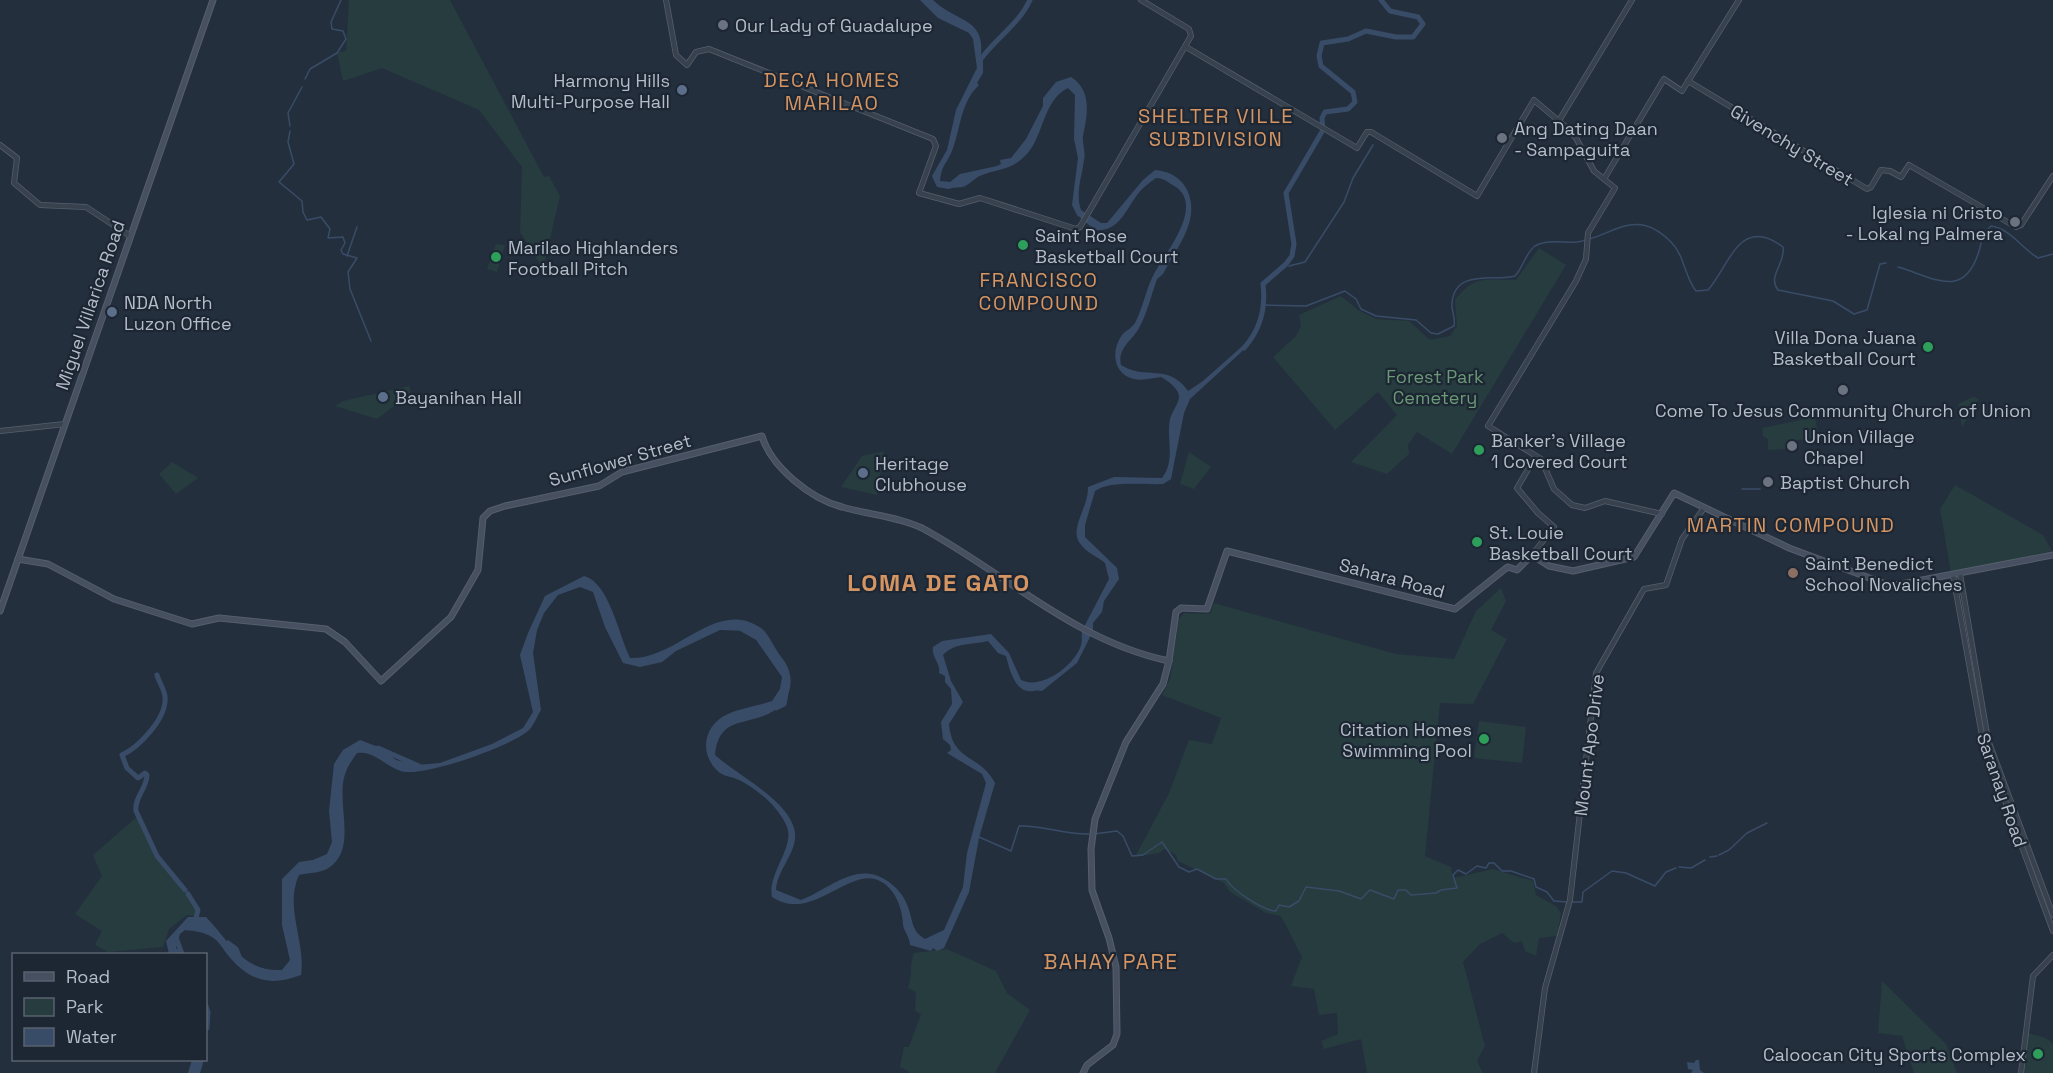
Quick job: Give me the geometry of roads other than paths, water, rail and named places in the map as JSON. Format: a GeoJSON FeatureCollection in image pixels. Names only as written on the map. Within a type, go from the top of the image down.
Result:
{"type":"FeatureCollection","features":[{"type":"Feature","properties":{"kind":"main road","name":"Miguel Villarica Road"},"geometry":{"type":"LineString","coordinates":[[0,611],[109,304],[130,236],[213,0]]}},
{"type":"Feature","properties":{"kind":"main road","name":"Sunflower Street"},"geometry":{"type":"LineString","coordinates":[[18,559],[48,564],[114,599],[192,624],[219,618],[326,629],[345,642],[381,681],[445,622],[453,611],[478,570],[483,518],[490,511],[599,486],[622,472],[762,436],[770,454],[780,468],[828,502],[845,508],[905,520],[922,528],[1044,608],[1135,653],[1169,662]]}},
{"type":"Feature","properties":{"kind":"main road"},"geometry":{"type":"LineString","coordinates":[[1532,555],[1549,566],[1573,571],[1632,558],[1639,552],[1674,493],[1789,548],[1891,586],[2053,555]]}},
{"type":"Feature","properties":{"kind":"main road","name":"Sahara Road"},"geometry":{"type":"LineString","coordinates":[[1169,662],[1176,612],[1181,608],[1207,609],[1227,551],[1455,609],[1505,569],[1508,567],[1517,570],[1532,555]]}},
{"type":"Feature","properties":{"kind":"main road"},"geometry":{"type":"LineString","coordinates":[[1083,1073],[1087,1065],[1113,1045],[1118,1034],[1116,967],[1109,938],[1092,890],[1096,814],[1123,750],[1163,684],[1169,662]]}},
{"type":"Feature","properties":{"kind":"street"},"geometry":{"type":"LineString","coordinates":[[666,0],[675,53],[687,65],[696,52],[709,49],[935,139],[936,146],[919,193],[959,204],[980,198],[1075,229],[1080,227],[1191,36],[1190,30],[1141,0]]}},
{"type":"Feature","properties":{"kind":"street"},"geometry":{"type":"LineString","coordinates":[[1560,119],[1632,0]]}},
{"type":"Feature","properties":{"kind":"street"},"geometry":{"type":"LineString","coordinates":[[1604,179],[1664,79],[1682,91],[1739,0]]}},
{"type":"Feature","properties":{"kind":"street"},"geometry":{"type":"LineString","coordinates":[[1186,47],[1357,148],[1368,131],[1477,196],[1534,100],[1560,119],[1576,138],[1594,171],[1615,188],[1588,233],[1586,259],[1576,281],[1488,426],[1544,462],[1554,489],[1564,500],[1585,508],[1605,501],[1662,514]]}},
{"type":"Feature","properties":{"kind":"street","name":"Givenchy Street"},"geometry":{"type":"LineString","coordinates":[[1689,81],[1861,186],[1869,188],[1881,170],[1890,171],[1901,177],[1909,165],[2016,227],[2025,219],[2053,176]]}},
{"type":"Feature","properties":{"kind":"street"},"geometry":{"type":"LineString","coordinates":[[0,145],[17,158],[14,183],[40,205],[86,207],[130,236]]}},
{"type":"Feature","properties":{"kind":"street"},"geometry":{"type":"LineString","coordinates":[[0,431],[65,424]]}},
{"type":"Feature","properties":{"kind":"street"},"geometry":{"type":"LineString","coordinates":[[1532,555],[1554,527],[1538,513],[1517,488],[1536,456]]}},
{"type":"Feature","properties":{"kind":"street","name":"Mount Apo Drive"},"geometry":{"type":"LineString","coordinates":[[1534,1073],[1545,988],[1570,900],[1596,673],[1644,589],[1666,585],[1682,539],[1704,508]]}},
{"type":"Feature","properties":{"kind":"street","name":"Saranay Road"},"geometry":{"type":"LineString","coordinates":[[1957,574],[1962,586],[1988,740],[2053,915]]}},
{"type":"Feature","properties":{"kind":"street","name":"Saranay Road"},"geometry":{"type":"LineString","coordinates":[[1957,574],[1956,587],[1983,741],[2053,931]]}},
{"type":"Feature","properties":{"kind":"street"},"geometry":{"type":"LineString","coordinates":[[1956,587],[1962,586]]}},
{"type":"Feature","properties":{"kind":"street"},"geometry":{"type":"LineString","coordinates":[[2021,1073],[2034,976],[2053,955]]}},
{"type":"Feature","properties":{"kind":"water"},"geometry":{"type":"Polygon","coordinates":[[[920,0],[933,0],[969,23],[980,36],[980,61],[983,61],[983,73],[977,83],[979,85],[964,108],[955,142],[943,168],[940,181],[950,182],[960,174],[997,166],[1001,164],[1000,160],[1011,158],[1026,139],[1043,106],[1043,98],[1056,82],[1071,77],[1083,89],[1087,104],[1083,139],[1084,157],[1079,191],[1081,210],[1101,223],[1107,223],[1143,180],[1155,170],[1166,172],[1179,179],[1188,192],[1191,203],[1191,214],[1185,234],[1163,274],[1157,279],[1142,323],[1123,349],[1121,365],[1130,370],[1172,377],[1188,391],[1203,381],[1247,342],[1250,344],[1190,399],[1184,413],[1171,479],[1163,484],[1118,484],[1095,491],[1085,525],[1085,537],[1117,568],[1119,579],[1104,601],[1102,612],[1093,623],[1093,631],[1084,627],[1109,579],[1105,563],[1085,549],[1077,536],[1078,523],[1086,502],[1088,487],[1114,477],[1162,478],[1169,464],[1169,427],[1178,400],[1178,391],[1161,377],[1140,380],[1127,377],[1118,368],[1115,355],[1118,341],[1135,323],[1152,278],[1180,230],[1185,217],[1184,196],[1176,187],[1156,178],[1141,190],[1116,224],[1110,228],[1095,230],[1077,215],[1072,205],[1078,158],[1074,139],[1075,95],[1068,88],[1053,101],[1033,146],[1016,163],[980,176],[965,186],[949,189],[937,187],[932,176],[947,150],[956,110],[977,68],[973,39],[969,33],[938,18],[920,0]]]}},
{"type":"Feature","properties":{"kind":"water"},"geometry":{"type":"Polygon","coordinates":[[[584,576],[593,580],[607,599],[630,658],[647,656],[664,650],[712,624],[728,620],[744,620],[761,628],[787,666],[790,674],[790,689],[787,697],[776,709],[727,729],[717,743],[715,755],[777,802],[794,826],[794,846],[779,877],[776,890],[801,900],[855,874],[866,873],[878,876],[895,887],[905,899],[915,929],[925,939],[944,930],[963,887],[967,853],[986,783],[982,774],[947,753],[951,750],[950,745],[943,739],[941,722],[952,704],[951,689],[945,682],[945,676],[939,673],[933,647],[942,641],[991,634],[1009,653],[1021,680],[1038,682],[1055,675],[1070,662],[1080,648],[1082,631],[1091,635],[1077,663],[1042,691],[1026,691],[1020,688],[1012,675],[1006,656],[998,653],[988,641],[958,646],[943,655],[951,681],[963,702],[949,724],[951,736],[961,752],[982,767],[995,783],[979,838],[969,892],[944,948],[937,951],[933,948],[931,951],[910,945],[895,896],[883,883],[875,879],[866,878],[855,881],[804,903],[783,902],[772,897],[773,879],[787,843],[787,827],[784,820],[762,795],[739,780],[720,773],[708,758],[706,749],[709,733],[720,719],[733,712],[772,701],[780,689],[782,677],[750,631],[720,630],[676,651],[662,662],[640,667],[623,663],[605,627],[593,592],[580,587],[558,595],[544,613],[537,630],[533,653],[541,710],[529,730],[489,751],[434,769],[400,771],[377,757],[357,753],[347,768],[344,778],[342,851],[327,869],[299,875],[295,887],[294,912],[301,950],[301,975],[279,981],[269,981],[252,976],[235,963],[214,938],[195,931],[185,930],[180,934],[176,948],[183,953],[169,953],[166,941],[188,917],[206,917],[238,954],[247,961],[257,966],[282,970],[290,960],[282,925],[282,879],[299,862],[313,860],[327,854],[332,842],[329,811],[334,764],[343,750],[360,740],[381,748],[396,760],[417,765],[440,763],[492,744],[523,728],[533,712],[520,655],[545,596],[584,576]]]}},
{"type":"Feature","properties":{"kind":"water"},"geometry":{"type":"Polygon","coordinates":[[[1699,1060],[1700,1070],[1704,1073],[1691,1073],[1693,1070],[1688,1069],[1687,1062],[1694,1063],[1699,1060]]]}},
{"type":"Feature","properties":{"kind":"water"},"geometry":{"type":"Polygon","coordinates":[[[192,1061],[204,1061],[200,1073],[188,1073],[192,1061]]]}},
{"type":"Feature","properties":{"kind":"waterway"},"geometry":{"type":"LineString","coordinates":[[305,79],[310,69],[337,53],[346,39],[343,31],[332,29],[331,22],[341,0]]}},
{"type":"Feature","properties":{"kind":"waterway"},"geometry":{"type":"LineString","coordinates":[[980,60],[1014,24],[1030,0]]}},
{"type":"Feature","properties":{"kind":"waterway"},"geometry":{"type":"LineString","coordinates":[[1244,348],[1261,318],[1264,302],[1263,284],[1292,256],[1294,244],[1286,193],[1323,130],[1322,118],[1325,112],[1348,109],[1355,102],[1353,92],[1321,66],[1319,56],[1322,43],[1348,39],[1366,31],[1396,37],[1413,37],[1423,24],[1418,17],[1390,11],[1381,0]]}},
{"type":"Feature","properties":{"kind":"waterway"},"geometry":{"type":"LineString","coordinates":[[290,126],[288,113],[302,87]]}},
{"type":"Feature","properties":{"kind":"waterway"},"geometry":{"type":"LineString","coordinates":[[290,131],[288,142],[294,164],[279,182],[302,201],[303,212],[307,220],[321,217],[330,229],[328,238],[343,237],[345,243],[341,250],[343,254],[357,258],[348,272],[350,289],[371,341]]}},
{"type":"Feature","properties":{"kind":"waterway"},"geometry":{"type":"LineString","coordinates":[[1289,266],[1305,262],[1344,202],[1353,178],[1373,145]]}},
{"type":"Feature","properties":{"kind":"waterway"},"geometry":{"type":"LineString","coordinates":[[1263,305],[1306,306],[1345,291],[1356,299],[1361,309],[1376,316],[1416,320],[1431,333],[1438,334],[1454,326],[1452,303],[1460,285],[1477,279],[1515,276],[1529,252],[1540,244],[1577,242],[1635,224],[1658,231],[1671,242],[1679,253],[1696,291],[1708,290],[1729,258],[1745,240],[1756,237],[1768,238],[1783,247],[1775,280],[1778,290],[1833,301],[1854,314],[1867,310],[1880,264],[1886,263]]}},
{"type":"Feature","properties":{"kind":"waterway"},"geometry":{"type":"LineString","coordinates":[[1898,267],[1935,280],[1956,281],[1965,276],[1973,266],[1984,234],[1991,226],[2010,235],[2038,258],[2053,254]]}},
{"type":"Feature","properties":{"kind":"waterway"},"geometry":{"type":"LineString","coordinates":[[347,256],[357,227]]}},
{"type":"Feature","properties":{"kind":"waterway"},"geometry":{"type":"LineString","coordinates":[[1742,489],[1760,489]]}},
{"type":"Feature","properties":{"kind":"waterway"},"geometry":{"type":"LineString","coordinates":[[740,628],[758,638]]}},
{"type":"Feature","properties":{"kind":"waterway"},"geometry":{"type":"LineString","coordinates":[[157,675],[165,695],[162,714],[144,739],[122,755],[127,768],[138,778],[145,773],[147,775],[136,811],[157,856],[185,890]]}},
{"type":"Feature","properties":{"kind":"waterway"},"geometry":{"type":"LineString","coordinates":[[776,708],[784,704],[786,693]]}},
{"type":"Feature","properties":{"kind":"waterway"},"geometry":{"type":"LineString","coordinates":[[378,748],[419,766]]}},
{"type":"Feature","properties":{"kind":"waterway"},"geometry":{"type":"LineString","coordinates":[[1719,855],[1729,850],[1747,833],[1767,823]]}},
{"type":"Feature","properties":{"kind":"waterway"},"geometry":{"type":"LineString","coordinates":[[979,837],[1011,851],[1019,826],[1089,834]]}},
{"type":"Feature","properties":{"kind":"waterway"},"geometry":{"type":"LineString","coordinates":[[1094,834],[1117,831],[1123,836],[1132,856],[1143,855],[1162,842],[1179,867],[1189,872],[1197,869],[1216,879],[1226,879],[1229,884],[1249,899],[1264,908],[1276,911],[1279,905],[1289,907],[1299,901],[1306,887],[1339,891],[1361,899],[1370,890],[1394,899],[1398,890],[1406,890],[1411,895],[1436,893],[1457,888],[1453,875],[1458,870],[1466,874],[1477,866],[1486,868],[1489,863],[1494,863],[1502,871],[1511,871],[1534,879],[1536,887],[1547,892],[1554,901],[1567,902]]}},
{"type":"Feature","properties":{"kind":"waterway"},"geometry":{"type":"LineString","coordinates":[[1710,857],[1717,856]]}},
{"type":"Feature","properties":{"kind":"waterway"},"geometry":{"type":"LineString","coordinates":[[1679,867],[1691,868],[1705,860]]}},
{"type":"Feature","properties":{"kind":"waterway"},"geometry":{"type":"LineString","coordinates":[[1571,902],[1582,902],[1583,892],[1612,871],[1626,873],[1655,886],[1666,872],[1676,868]]}},
{"type":"Feature","properties":{"kind":"waterway"},"geometry":{"type":"LineString","coordinates":[[188,894],[198,910],[195,922]]}},
{"type":"Feature","properties":{"kind":"waterway"},"geometry":{"type":"LineString","coordinates":[[177,940],[182,953]]}},
{"type":"Feature","properties":{"kind":"waterway"},"geometry":{"type":"LineString","coordinates":[[228,943],[236,949],[240,959]]}},
{"type":"Feature","properties":{"kind":"waterway"},"geometry":{"type":"LineString","coordinates":[[207,1009],[207,1028]]}},
{"type":"Feature","properties":{"kind":"place","name":"Our Lady of Guadalupe"},"geometry":{"type":"Point","coordinates":[723,25]}},
{"type":"Feature","properties":{"kind":"place","name":"Harmony Hills Multi-Purpose Hall"},"geometry":{"type":"Point","coordinates":[682,90]}},
{"type":"Feature","properties":{"kind":"place","name":"Ang Dating Daan - Sampaguita"},"geometry":{"type":"Point","coordinates":[1502,138]}},
{"type":"Feature","properties":{"kind":"place","name":"Iglesia ni Cristo - Lokal ng Palmera"},"geometry":{"type":"Point","coordinates":[2015,222]}},
{"type":"Feature","properties":{"kind":"place","name":"Saint Rose Basketball Court"},"geometry":{"type":"Point","coordinates":[1023,245]}},
{"type":"Feature","properties":{"kind":"place","name":"Marilao Highlanders Football Pitch"},"geometry":{"type":"Point","coordinates":[496,257]}},
{"type":"Feature","properties":{"kind":"place","name":"NDA North Luzon Office"},"geometry":{"type":"Point","coordinates":[112,312]}},
{"type":"Feature","properties":{"kind":"place","name":"Villa Dona Juana Basketball Court"},"geometry":{"type":"Point","coordinates":[1928,347]}},
{"type":"Feature","properties":{"kind":"place","name":"Come To Jesus Community Church of Union"},"geometry":{"type":"Point","coordinates":[1843,390]}},
{"type":"Feature","properties":{"kind":"place","name":"Bayanihan Hall"},"geometry":{"type":"Point","coordinates":[383,397]}},
{"type":"Feature","properties":{"kind":"place","name":"Union Village Chapel"},"geometry":{"type":"Point","coordinates":[1792,446]}},
{"type":"Feature","properties":{"kind":"place","name":"Banker's Village 1 Covered Court"},"geometry":{"type":"Point","coordinates":[1479,450]}},
{"type":"Feature","properties":{"kind":"place","name":"Heritage Clubhouse"},"geometry":{"type":"Point","coordinates":[863,473]}},
{"type":"Feature","properties":{"kind":"place","name":"Baptist Church"},"geometry":{"type":"Point","coordinates":[1768,482]}},
{"type":"Feature","properties":{"kind":"place","name":"St. Louie Basketball Court"},"geometry":{"type":"Point","coordinates":[1477,542]}},
{"type":"Feature","properties":{"kind":"place","name":"Saint Benedict School Novaliches"},"geometry":{"type":"Point","coordinates":[1793,573]}},
{"type":"Feature","properties":{"kind":"place","name":"Citation Homes Swimming Pool"},"geometry":{"type":"Point","coordinates":[1484,739]}},
{"type":"Feature","properties":{"kind":"place","name":"Caloocan City Sports Complex"},"geometry":{"type":"Point","coordinates":[2038,1054]}},
{"type":"Feature","properties":{"kind":"district","name":"DECA HOMES MARILAO"},"geometry":{"type":"Point","coordinates":[832,92]}},
{"type":"Feature","properties":{"kind":"district","name":"SHELTER VILLE SUBDIVISION"},"geometry":{"type":"Point","coordinates":[1216,128]}},
{"type":"Feature","properties":{"kind":"district","name":"FRANCISCO COMPOUND"},"geometry":{"type":"Point","coordinates":[1039,292]}},
{"type":"Feature","properties":{"kind":"district","name":"MARTIN COMPOUND"},"geometry":{"type":"Point","coordinates":[1791,525]}},
{"type":"Feature","properties":{"kind":"district","name":"LOMA DE GATO"},"geometry":{"type":"Point","coordinates":[939,582]}},
{"type":"Feature","properties":{"kind":"district","name":"BAHAY PARE"},"geometry":{"type":"Point","coordinates":[1111,961]}},
{"type":"Feature","properties":{"kind":"park label","name":"Forest Park Cemetery"},"geometry":{"type":"Point","coordinates":[1435,386]}}]}
